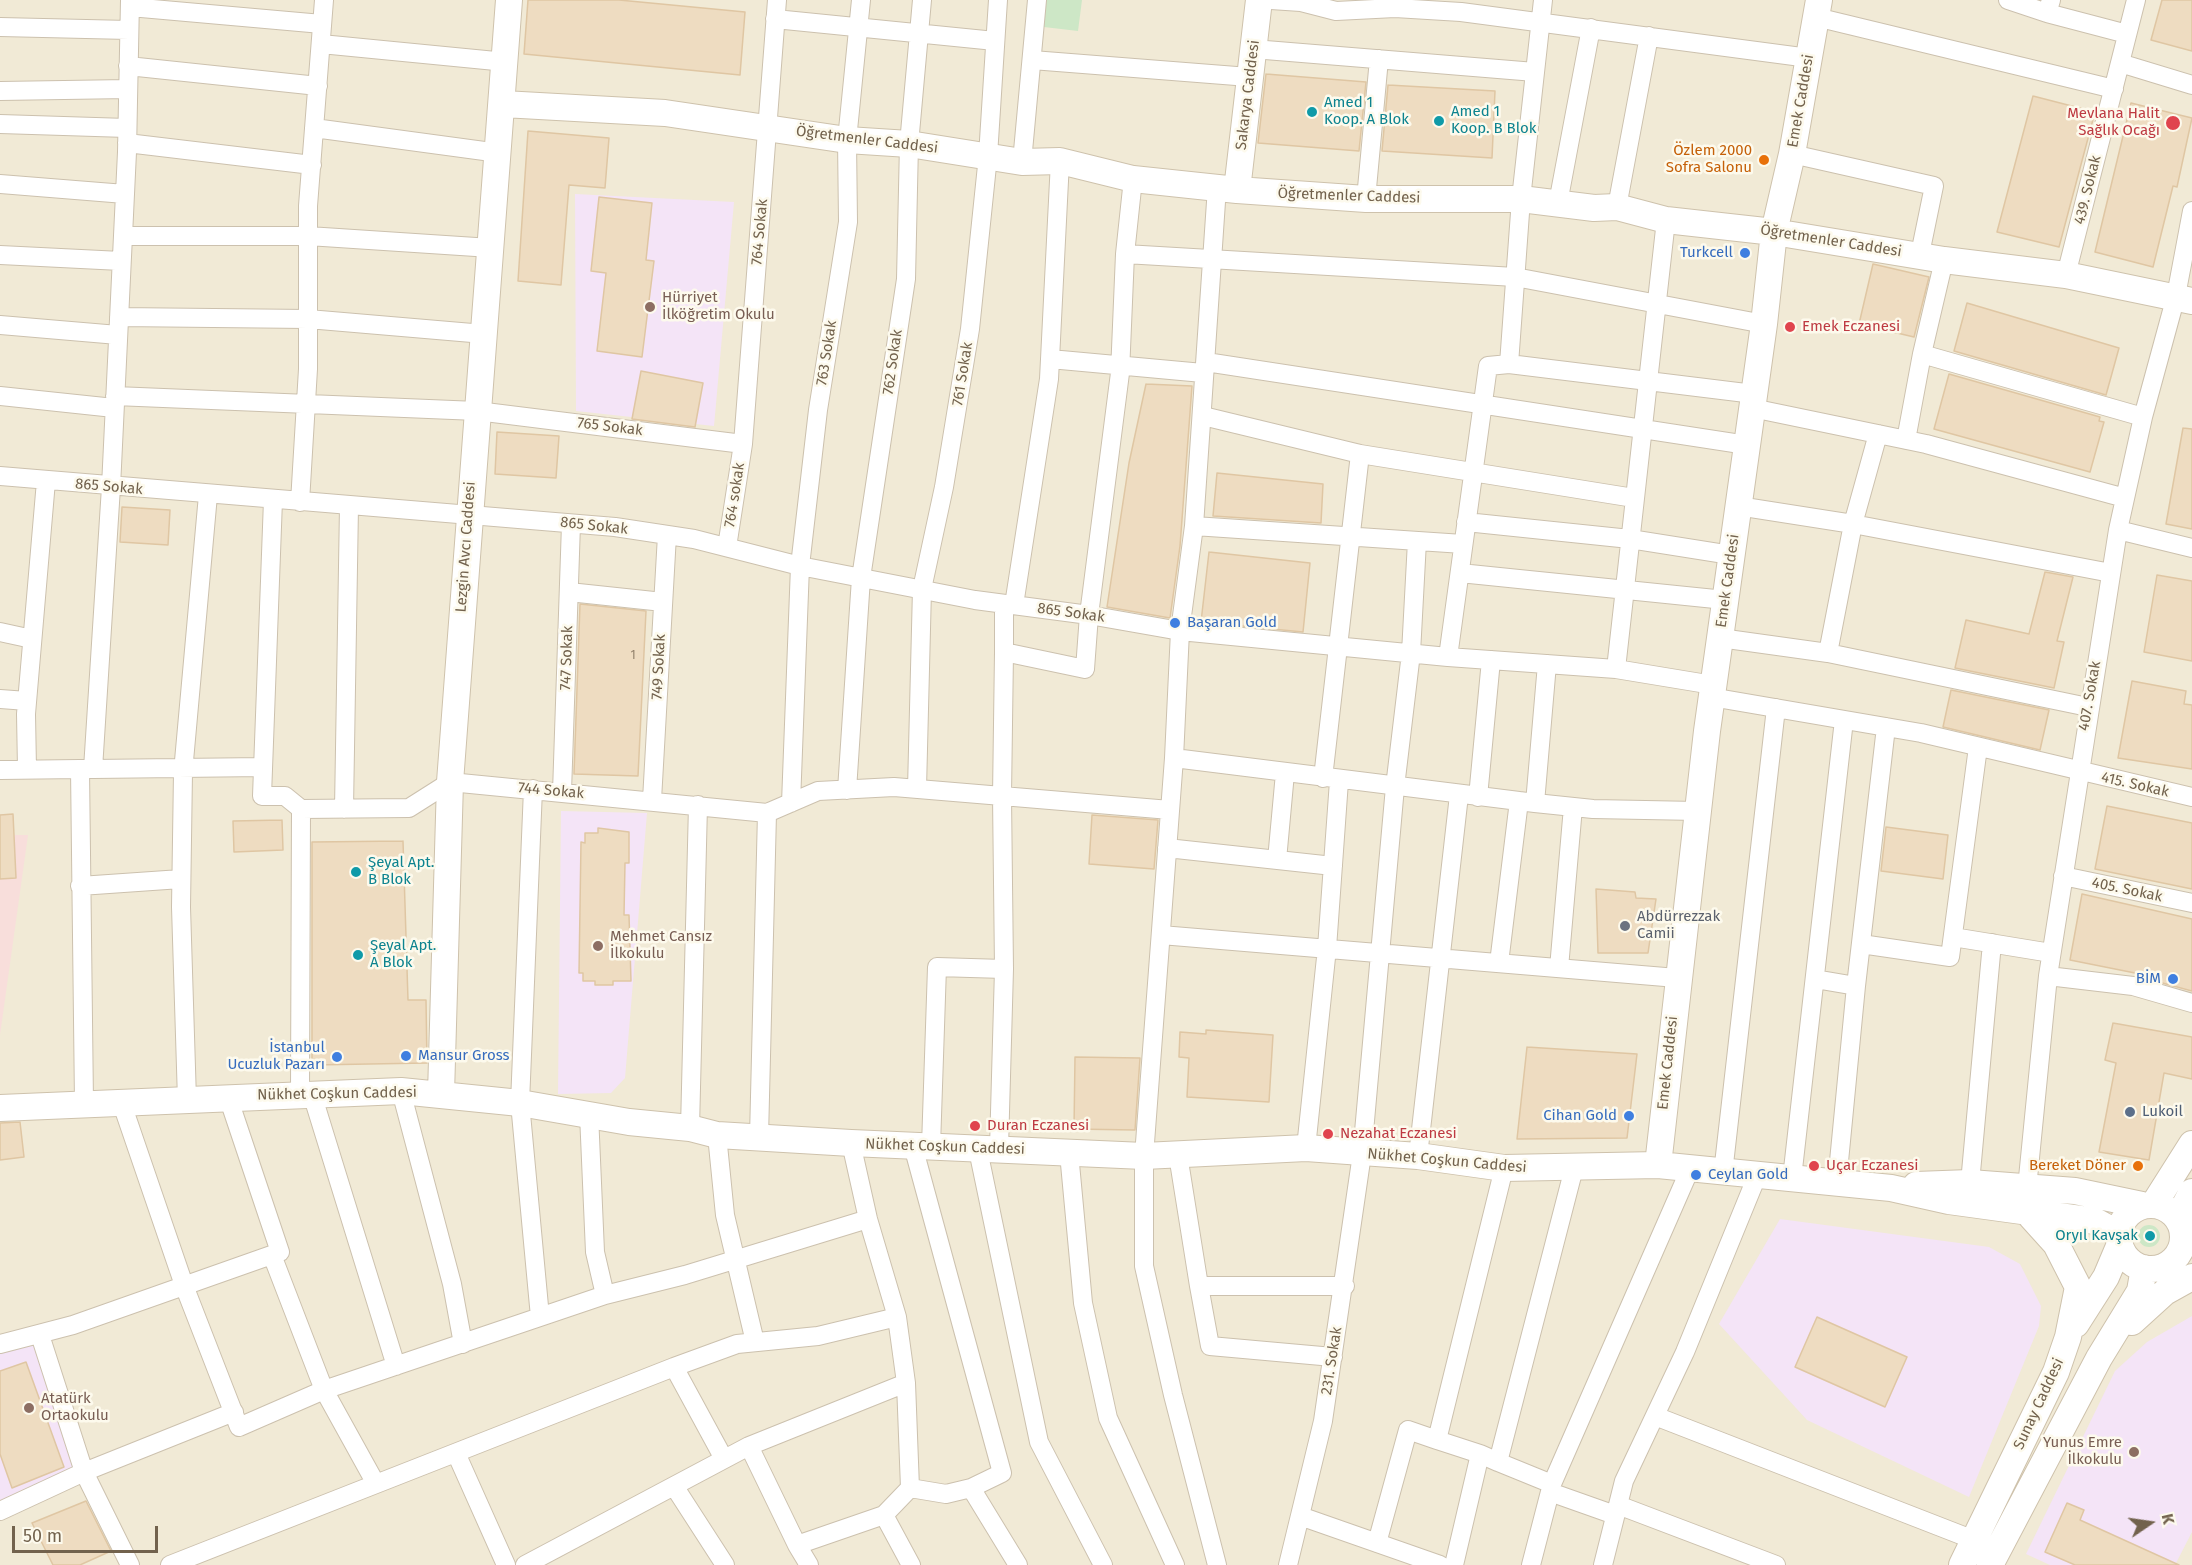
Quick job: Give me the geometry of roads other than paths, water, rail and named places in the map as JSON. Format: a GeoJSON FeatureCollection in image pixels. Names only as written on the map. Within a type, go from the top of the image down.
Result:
{"type":"FeatureCollection","features":[{"type":"Feature","properties":{"kind":"street"},"geometry":{"type":"LineString","coordinates":[[300,502],[306,403],[308,236],[324,0]]}},
{"type":"Feature","properties":{"kind":"street","name":"Lezgin Avcı Caddesi"},"geometry":{"type":"LineString","coordinates":[[441,1094],[450,782],[468,515],[500,153],[509,0]]}},
{"type":"Feature","properties":{"kind":"street","name":"764 Sokak"},"geometry":{"type":"LineString","coordinates":[[743,444],[777,0]]}},
{"type":"Feature","properties":{"kind":"street","name":"763 Sokak"},"geometry":{"type":"LineString","coordinates":[[790,803],[800,566],[818,410],[848,222],[847,140],[861,0]]}},
{"type":"Feature","properties":{"kind":"street","name":"762 Sokak"},"geometry":{"type":"LineString","coordinates":[[847,790],[861,578],[906,279],[909,144],[922,0]]}},
{"type":"Feature","properties":{"kind":"street","name":"761 Sokak"},"geometry":{"type":"LineString","coordinates":[[918,789],[922,589],[944,487],[970,329],[988,156],[998,0]]}},
{"type":"Feature","properties":{"kind":"street"},"geometry":{"type":"LineString","coordinates":[[1022,162],[1037,0]]}},
{"type":"Feature","properties":{"kind":"street","name":"Sakarya Caddesi"},"geometry":{"type":"LineString","coordinates":[[1227,189],[1250,77],[1259,0]]}},
{"type":"Feature","properties":{"kind":"street"},"geometry":{"type":"LineString","coordinates":[[1270,0],[1300,2],[1336,11],[1395,9],[1461,12],[1809,58]]}},
{"type":"Feature","properties":{"kind":"street"},"geometry":{"type":"LineString","coordinates":[[1509,364],[1521,199],[1543,0]]}},
{"type":"Feature","properties":{"kind":"street"},"geometry":{"type":"LineString","coordinates":[[2008,0],[2049,6],[2127,34]]}},
{"type":"Feature","properties":{"kind":"street","name":"439. Sokak"},"geometry":{"type":"LineString","coordinates":[[2066,275],[2136,0]]}},
{"type":"Feature","properties":{"kind":"street"},"geometry":{"type":"LineString","coordinates":[[84,1103],[80,886],[86,769],[111,487],[125,194],[130,4],[322,24]]}},
{"type":"Feature","properties":{"kind":"street"},"geometry":{"type":"LineString","coordinates":[[1817,8],[2114,90]]}},
{"type":"Feature","properties":{"kind":"street","name":"Emek Caddesi"},"geometry":{"type":"LineString","coordinates":[[1658,1166],[1697,811],[1764,324],[1774,232],[1792,154],[1817,8]]}},
{"type":"Feature","properties":{"kind":"street"},"geometry":{"type":"LineString","coordinates":[[775,20],[995,41]]}},
{"type":"Feature","properties":{"kind":"street"},"geometry":{"type":"LineString","coordinates":[[0,27],[129,30]]}},
{"type":"Feature","properties":{"kind":"street"},"geometry":{"type":"LineString","coordinates":[[1558,202],[1591,28]]}},
{"type":"Feature","properties":{"kind":"street"},"geometry":{"type":"LineString","coordinates":[[1617,207],[1649,36]]}},
{"type":"Feature","properties":{"kind":"street"},"geometry":{"type":"LineString","coordinates":[[321,44],[506,62]]}},
{"type":"Feature","properties":{"kind":"street"},"geometry":{"type":"LineString","coordinates":[[1253,49],[1535,72]]}},
{"type":"Feature","properties":{"kind":"street"},"geometry":{"type":"LineString","coordinates":[[1032,60],[1250,77]]}},
{"type":"Feature","properties":{"kind":"street"},"geometry":{"type":"LineString","coordinates":[[1366,199],[1379,60]]}},
{"type":"Feature","properties":{"kind":"street"},"geometry":{"type":"LineString","coordinates":[[2120,63],[2192,85]]}},
{"type":"Feature","properties":{"kind":"street"},"geometry":{"type":"LineString","coordinates":[[128,66],[318,86]]}},
{"type":"Feature","properties":{"kind":"street"},"geometry":{"type":"LineString","coordinates":[[0,91],[128,89]]}},
{"type":"Feature","properties":{"kind":"street","name":"Öğretmenler Caddesi"},"geometry":{"type":"LineString","coordinates":[[503,104],[665,113],[847,140],[909,144],[1022,162],[1060,161],[1133,178],[1227,189],[1366,199],[1521,199],[1594,208],[1617,207],[1666,220],[1774,232],[1838,244],[2066,275],[2184,298]]}},
{"type":"Feature","properties":{"kind":"street"},"geometry":{"type":"LineString","coordinates":[[0,124],[127,135],[312,165]]}},
{"type":"Feature","properties":{"kind":"street"},"geometry":{"type":"LineString","coordinates":[[314,129],[500,153]]}},
{"type":"Feature","properties":{"kind":"street"},"geometry":{"type":"LineString","coordinates":[[1792,154],[1934,186],[1932,257],[1922,354],[1906,440]]}},
{"type":"Feature","properties":{"kind":"street"},"geometry":{"type":"LineString","coordinates":[[1060,161],[1049,379],[1009,604],[1004,652],[1002,796],[1004,969],[988,1149],[1039,1442],[1103,1565]]}},
{"type":"Feature","properties":{"kind":"street"},"geometry":{"type":"LineString","coordinates":[[1004,652],[1085,669],[1089,615],[1121,365],[1125,254],[1133,178]]}},
{"type":"Feature","properties":{"kind":"street"},"geometry":{"type":"LineString","coordinates":[[0,184],[125,194]]}},
{"type":"Feature","properties":{"kind":"street"},"geometry":{"type":"LineString","coordinates":[[1217,1565],[1173,1395],[1144,1266],[1144,1156],[1174,758],[1180,632],[1194,526],[1203,416],[1211,258],[1227,189]]}},
{"type":"Feature","properties":{"kind":"street","name":"407. Sokak"},"geometry":{"type":"LineString","coordinates":[[2027,1200],[2048,976],[2088,707],[2118,530],[2143,417],[2184,298],[2192,211]]}},
{"type":"Feature","properties":{"kind":"street"},"geometry":{"type":"LineString","coordinates":[[1616,669],[1666,220]]}},
{"type":"Feature","properties":{"kind":"street"},"geometry":{"type":"LineString","coordinates":[[123,236],[308,236],[491,248]]}},
{"type":"Feature","properties":{"kind":"street"},"geometry":{"type":"LineString","coordinates":[[1125,254],[1515,277],[1764,324]]}},
{"type":"Feature","properties":{"kind":"street"},"geometry":{"type":"LineString","coordinates":[[0,255],[121,261]]}},
{"type":"Feature","properties":{"kind":"street"},"geometry":{"type":"LineString","coordinates":[[0,325],[118,326],[308,319],[484,334]]}},
{"type":"Feature","properties":{"kind":"street"},"geometry":{"type":"LineString","coordinates":[[1922,354],[2143,417]]}},
{"type":"Feature","properties":{"kind":"street"},"geometry":{"type":"LineString","coordinates":[[1050,358],[1121,365],[1205,368],[1483,403],[1747,445]]}},
{"type":"Feature","properties":{"kind":"street"},"geometry":{"type":"LineString","coordinates":[[1448,657],[1488,366],[1509,364],[1647,380],[1753,401],[2125,498]]}},
{"type":"Feature","properties":{"kind":"street","name":"765 Sokak"},"geometry":{"type":"LineString","coordinates":[[0,396],[115,402],[306,403],[477,411],[743,444]]}},
{"type":"Feature","properties":{"kind":"street"},"geometry":{"type":"LineString","coordinates":[[1203,416],[1360,454],[1634,498]]}},
{"type":"Feature","properties":{"kind":"street"},"geometry":{"type":"LineString","coordinates":[[1828,653],[1853,524],[1878,434]]}},
{"type":"Feature","properties":{"kind":"street","name":"764 sokak"},"geometry":{"type":"LineString","coordinates":[[727,547],[743,444]]}},
{"type":"Feature","properties":{"kind":"street"},"geometry":{"type":"LineString","coordinates":[[1306,1148],[1328,948],[1333,866],[1331,779],[1337,646],[1352,537],[1360,454]]}},
{"type":"Feature","properties":{"kind":"street","name":"865 Sokak"},"geometry":{"type":"LineString","coordinates":[[0,476],[571,524],[667,535],[861,578],[1180,632],[1448,657],[1616,669]]}},
{"type":"Feature","properties":{"kind":"street"},"geometry":{"type":"LineString","coordinates":[[27,770],[27,701],[46,481]]}},
{"type":"Feature","properties":{"kind":"street"},"geometry":{"type":"LineString","coordinates":[[187,1100],[182,879],[184,767],[208,495]]}},
{"type":"Feature","properties":{"kind":"street"},"geometry":{"type":"LineString","coordinates":[[273,500],[262,796],[285,796],[301,809],[409,808],[450,782]]}},
{"type":"Feature","properties":{"kind":"street"},"geometry":{"type":"LineString","coordinates":[[344,809],[350,506]]}},
{"type":"Feature","properties":{"kind":"street"},"geometry":{"type":"LineString","coordinates":[[1738,506],[1853,524],[2111,573]]}},
{"type":"Feature","properties":{"kind":"street"},"geometry":{"type":"LineString","coordinates":[[1467,522],[1630,539],[1731,555]]}},
{"type":"Feature","properties":{"kind":"street","name":"747 Sokak"},"geometry":{"type":"LineString","coordinates":[[562,792],[571,524]]}},
{"type":"Feature","properties":{"kind":"street"},"geometry":{"type":"LineString","coordinates":[[1194,526],[1464,544]]}},
{"type":"Feature","properties":{"kind":"street"},"geometry":{"type":"LineString","coordinates":[[2118,530],[2192,548]]}},
{"type":"Feature","properties":{"kind":"street","name":"749 Sokak"},"geometry":{"type":"LineString","coordinates":[[652,800],[667,535]]}},
{"type":"Feature","properties":{"kind":"street","name":"231. Sokak"},"geometry":{"type":"LineString","coordinates":[[1288,1565],[1323,1421],[1345,1286],[1362,1154],[1382,953],[1395,787],[1411,653],[1417,541]]}},
{"type":"Feature","properties":{"kind":"street"},"geometry":{"type":"LineString","coordinates":[[1460,573],[1725,600]]}},
{"type":"Feature","properties":{"kind":"street"},"geometry":{"type":"LineString","coordinates":[[569,591],[663,602]]}},
{"type":"Feature","properties":{"kind":"street"},"geometry":{"type":"LineString","coordinates":[[0,632],[32,639]]}},
{"type":"Feature","properties":{"kind":"street"},"geometry":{"type":"LineString","coordinates":[[1720,638],[1828,653],[2088,707]]}},
{"type":"Feature","properties":{"kind":"street"},"geometry":{"type":"LineString","coordinates":[[1478,797],[1491,660]]}},
{"type":"Feature","properties":{"kind":"street"},"geometry":{"type":"LineString","coordinates":[[1499,963],[1527,802],[1547,664]]}},
{"type":"Feature","properties":{"kind":"street","name":"415. Sokak"},"geometry":{"type":"LineString","coordinates":[[1616,669],[1776,708],[1886,727],[2192,797]]}},
{"type":"Feature","properties":{"kind":"street"},"geometry":{"type":"LineString","coordinates":[[0,699],[27,701]]}},
{"type":"Feature","properties":{"kind":"street"},"geometry":{"type":"LineString","coordinates":[[1723,1173],[1776,708]]}},
{"type":"Feature","properties":{"kind":"street"},"geometry":{"type":"LineString","coordinates":[[1792,1178],[1844,720]]}},
{"type":"Feature","properties":{"kind":"street"},"geometry":{"type":"LineString","coordinates":[[1837,1182],[1856,986],[1886,727]]}},
{"type":"Feature","properties":{"kind":"street"},"geometry":{"type":"LineString","coordinates":[[1861,944],[1950,957],[1978,747]]}},
{"type":"Feature","properties":{"kind":"street"},"geometry":{"type":"LineString","coordinates":[[1174,758],[1459,795],[1573,807],[1697,811]]}},
{"type":"Feature","properties":{"kind":"street"},"geometry":{"type":"LineString","coordinates":[[0,770],[263,767]]}},
{"type":"Feature","properties":{"kind":"street"},"geometry":{"type":"LineString","coordinates":[[1277,860],[1285,773]]}},
{"type":"Feature","properties":{"kind":"street","name":"744 Sokak"},"geometry":{"type":"LineString","coordinates":[[450,782],[767,813]]}},
{"type":"Feature","properties":{"kind":"street"},"geometry":{"type":"LineString","coordinates":[[759,1137],[767,813],[818,792],[894,787],[1170,810]]}},
{"type":"Feature","properties":{"kind":"street"},"geometry":{"type":"LineString","coordinates":[[533,789],[520,1103],[540,1317]]}},
{"type":"Feature","properties":{"kind":"street"},"geometry":{"type":"LineString","coordinates":[[1418,1156],[1459,795]]}},
{"type":"Feature","properties":{"kind":"street"},"geometry":{"type":"LineString","coordinates":[[690,1128],[698,805]]}},
{"type":"Feature","properties":{"kind":"street"},"geometry":{"type":"LineString","coordinates":[[1559,968],[1573,807]]}},
{"type":"Feature","properties":{"kind":"street"},"geometry":{"type":"LineString","coordinates":[[301,809],[306,1094],[396,1366]]}},
{"type":"Feature","properties":{"kind":"street"},"geometry":{"type":"LineString","coordinates":[[1167,848],[1333,866]]}},
{"type":"Feature","properties":{"kind":"street","name":"405. Sokak"},"geometry":{"type":"LineString","coordinates":[[2062,876],[2192,903]]}},
{"type":"Feature","properties":{"kind":"street"},"geometry":{"type":"LineString","coordinates":[[80,886],[182,879]]}},
{"type":"Feature","properties":{"kind":"street"},"geometry":{"type":"LineString","coordinates":[[1161,935],[1677,978]]}},
{"type":"Feature","properties":{"kind":"street"},"geometry":{"type":"LineString","coordinates":[[1953,937],[2051,953]]}},
{"type":"Feature","properties":{"kind":"street"},"geometry":{"type":"LineString","coordinates":[[1970,1183],[1992,943]]}},
{"type":"Feature","properties":{"kind":"street"},"geometry":{"type":"LineString","coordinates":[[910,1488],[946,1494],[971,1488],[1002,1473],[922,1146],[937,967],[1004,969]]}},
{"type":"Feature","properties":{"kind":"street"},"geometry":{"type":"LineString","coordinates":[[2048,976],[2133,987],[2192,1003]]}},
{"type":"Feature","properties":{"kind":"street"},"geometry":{"type":"LineString","coordinates":[[1815,979],[1856,986]]}},
{"type":"Feature","properties":{"kind":"street"},"geometry":{"type":"LineString","coordinates":[[401,1091],[452,1284],[463,1344]]}},
{"type":"Feature","properties":{"kind":"street","name":"Nükhet Coşkun Caddesi"},"geometry":{"type":"LineString","coordinates":[[0,1108],[401,1091],[520,1103],[629,1122],[690,1128],[717,1135],[1144,1156],[1306,1148],[1362,1154],[1418,1156],[1504,1168],[1658,1166],[1891,1188]]}},
{"type":"Feature","properties":{"kind":"street"},"geometry":{"type":"LineString","coordinates":[[0,1344],[40,1335],[185,1288],[280,1252],[228,1097]]}},
{"type":"Feature","properties":{"kind":"street"},"geometry":{"type":"LineString","coordinates":[[122,1104],[185,1288],[239,1427],[324,1390],[605,1295],[737,1259],[868,1219]]}},
{"type":"Feature","properties":{"kind":"street"},"geometry":{"type":"LineString","coordinates":[[589,1114],[595,1252],[605,1295]]}},
{"type":"Feature","properties":{"kind":"street"},"geometry":{"type":"LineString","coordinates":[[717,1135],[725,1215],[755,1342]]}},
{"type":"Feature","properties":{"kind":"street"},"geometry":{"type":"LineString","coordinates":[[797,1545],[884,1515],[910,1488],[906,1383],[897,1317],[868,1219],[851,1143]]}},
{"type":"Feature","properties":{"kind":"street"},"geometry":{"type":"LineString","coordinates":[[2068,1337],[2106,1277],[2126,1216],[2148,1205],[2192,1144]]}},
{"type":"Feature","properties":{"kind":"street"},"geometry":{"type":"LineString","coordinates":[[1069,1153],[1083,1303],[1108,1418],[1175,1565]]}},
{"type":"Feature","properties":{"kind":"street"},"geometry":{"type":"LineString","coordinates":[[1178,1155],[1210,1346],[1333,1357]]}},
{"type":"Feature","properties":{"kind":"street"},"geometry":{"type":"LineString","coordinates":[[1437,1440],[1504,1168]]}},
{"type":"Feature","properties":{"kind":"street"},"geometry":{"type":"LineString","coordinates":[[1498,1462],[1574,1168]]}},
{"type":"Feature","properties":{"kind":"street"},"geometry":{"type":"LineString","coordinates":[[1531,1565],[1551,1488],[1690,1169]]}},
{"type":"Feature","properties":{"kind":"street"},"geometry":{"type":"LineString","coordinates":[[1603,1565],[1624,1481],[1685,1352],[1757,1176]]}},
{"type":"Feature","properties":{"kind":"street"},"geometry":{"type":"LineString","coordinates":[[1891,1188],[1970,1183],[2095,1221],[2119,1239],[2128,1260],[2144,1268],[2182,1264],[2184,1223],[2192,1192]]}},
{"type":"Feature","properties":{"kind":"street"},"geometry":{"type":"LineString","coordinates":[[1891,1188],[1949,1201],[2027,1200],[2075,1191],[2169,1210],[2184,1223]]}},
{"type":"Feature","properties":{"kind":"street","name":"Sunay Caddesi"},"geometry":{"type":"LineString","coordinates":[[1962,1565],[2056,1372],[2068,1337],[2078,1287],[2056,1244],[2027,1200]]}},
{"type":"Feature","properties":{"kind":"street"},"geometry":{"type":"LineString","coordinates":[[272,1255],[324,1390],[376,1484]]}},
{"type":"Feature","properties":{"kind":"street"},"geometry":{"type":"LineString","coordinates":[[2099,1358],[2140,1291],[2144,1268]]}},
{"type":"Feature","properties":{"kind":"street"},"geometry":{"type":"LineString","coordinates":[[2099,1358],[2143,1310],[2165,1292],[2192,1277]]}},
{"type":"Feature","properties":{"kind":"street"},"geometry":{"type":"LineString","coordinates":[[1199,1286],[1345,1286]]}},
{"type":"Feature","properties":{"kind":"street"},"geometry":{"type":"LineString","coordinates":[[170,1565],[737,1344],[818,1336],[897,1317]]}},
{"type":"Feature","properties":{"kind":"street"},"geometry":{"type":"LineString","coordinates":[[40,1335],[84,1472],[130,1565]]}},
{"type":"Feature","properties":{"kind":"street","name":"Sunay Caddesi"},"geometry":{"type":"LineString","coordinates":[[1990,1565],[2099,1358]]}},
{"type":"Feature","properties":{"kind":"street"},"geometry":{"type":"LineString","coordinates":[[674,1367],[724,1460]]}},
{"type":"Feature","properties":{"kind":"street"},"geometry":{"type":"LineString","coordinates":[[531,1564],[749,1446],[906,1383]]}},
{"type":"Feature","properties":{"kind":"street"},"geometry":{"type":"LineString","coordinates":[[0,1511],[84,1472],[234,1412]]}},
{"type":"Feature","properties":{"kind":"street"},"geometry":{"type":"LineString","coordinates":[[1655,1416],[1974,1540]]}},
{"type":"Feature","properties":{"kind":"street"},"geometry":{"type":"LineString","coordinates":[[1386,1552],[1408,1430],[1480,1454],[1551,1488],[1776,1565]]}},
{"type":"Feature","properties":{"kind":"street"},"geometry":{"type":"LineString","coordinates":[[749,1446],[809,1565]]}},
{"type":"Feature","properties":{"kind":"street"},"geometry":{"type":"LineString","coordinates":[[456,1453],[506,1565]]}},
{"type":"Feature","properties":{"kind":"street"},"geometry":{"type":"LineString","coordinates":[[1454,1565],[1480,1454]]}},
{"type":"Feature","properties":{"kind":"street"},"geometry":{"type":"LineString","coordinates":[[674,1486],[725,1565]]}},
{"type":"Feature","properties":{"kind":"street"},"geometry":{"type":"LineString","coordinates":[[971,1488],[1018,1565]]}},
{"type":"Feature","properties":{"kind":"street"},"geometry":{"type":"LineString","coordinates":[[884,1515],[911,1565]]}},
{"type":"Feature","properties":{"kind":"street"},"geometry":{"type":"LineString","coordinates":[[1299,1516],[1386,1552],[1440,1565]]}},
{"type":"Feature","properties":{"kind":"place","name":"Amed 1 Koop. A Blok"},"geometry":{"type":"Point","coordinates":[1312,112]}},
{"type":"Feature","properties":{"kind":"place","name":"Amed 1 Koop. B Blok"},"geometry":{"type":"Point","coordinates":[1439,121]}},
{"type":"Feature","properties":{"kind":"place","name":"Mevlana Halit Sağlık Ocağı"},"geometry":{"type":"Point","coordinates":[2173,123]}},
{"type":"Feature","properties":{"kind":"place","name":"Özlem 2000 Sofra Salonu"},"geometry":{"type":"Point","coordinates":[1764,160]}},
{"type":"Feature","properties":{"kind":"place","name":"Turkcell"},"geometry":{"type":"Point","coordinates":[1745,253]}},
{"type":"Feature","properties":{"kind":"place","name":"Hürriyet İlköğretim Okulu"},"geometry":{"type":"Point","coordinates":[650,307]}},
{"type":"Feature","properties":{"kind":"place","name":"Emek Eczanesi"},"geometry":{"type":"Point","coordinates":[1790,327]}},
{"type":"Feature","properties":{"kind":"place","name":"Başaran Gold"},"geometry":{"type":"Point","coordinates":[1175,623]}},
{"type":"Feature","properties":{"kind":"place","name":"Şeyal Apt. B Blok"},"geometry":{"type":"Point","coordinates":[356,872]}},
{"type":"Feature","properties":{"kind":"place","name":"Abdürrezzak Camii"},"geometry":{"type":"Point","coordinates":[1625,926]}},
{"type":"Feature","properties":{"kind":"place","name":"Mehmet Cansız İlkokulu"},"geometry":{"type":"Point","coordinates":[598,946]}},
{"type":"Feature","properties":{"kind":"place","name":"Şeyal Apt. A Blok"},"geometry":{"type":"Point","coordinates":[358,955]}},
{"type":"Feature","properties":{"kind":"place","name":"BİM"},"geometry":{"type":"Point","coordinates":[2173,979]}},
{"type":"Feature","properties":{"kind":"place","name":"Mansur Gross"},"geometry":{"type":"Point","coordinates":[406,1056]}},
{"type":"Feature","properties":{"kind":"place","name":"İstanbul Ucuzluk Pazarı"},"geometry":{"type":"Point","coordinates":[337,1057]}},
{"type":"Feature","properties":{"kind":"place","name":"Lukoil"},"geometry":{"type":"Point","coordinates":[2130,1112]}},
{"type":"Feature","properties":{"kind":"place","name":"Cihan Gold"},"geometry":{"type":"Point","coordinates":[1629,1116]}},
{"type":"Feature","properties":{"kind":"place","name":"Duran Eczanesi"},"geometry":{"type":"Point","coordinates":[975,1126]}},
{"type":"Feature","properties":{"kind":"place","name":"Nezahat Eczanesi"},"geometry":{"type":"Point","coordinates":[1328,1134]}},
{"type":"Feature","properties":{"kind":"place","name":"Uçar Eczanesi"},"geometry":{"type":"Point","coordinates":[1814,1166]}},
{"type":"Feature","properties":{"kind":"place","name":"Bereket Döner"},"geometry":{"type":"Point","coordinates":[2138,1166]}},
{"type":"Feature","properties":{"kind":"place","name":"Ceylan Gold"},"geometry":{"type":"Point","coordinates":[1696,1175]}},
{"type":"Feature","properties":{"kind":"place","name":"Oryıl Kavşak"},"geometry":{"type":"Point","coordinates":[2150,1236]}},
{"type":"Feature","properties":{"kind":"place","name":"Atatürk Ortaokulu"},"geometry":{"type":"Point","coordinates":[29,1408]}},
{"type":"Feature","properties":{"kind":"place","name":"Yunus Emre İlkokulu"},"geometry":{"type":"Point","coordinates":[2134,1452]}}]}
